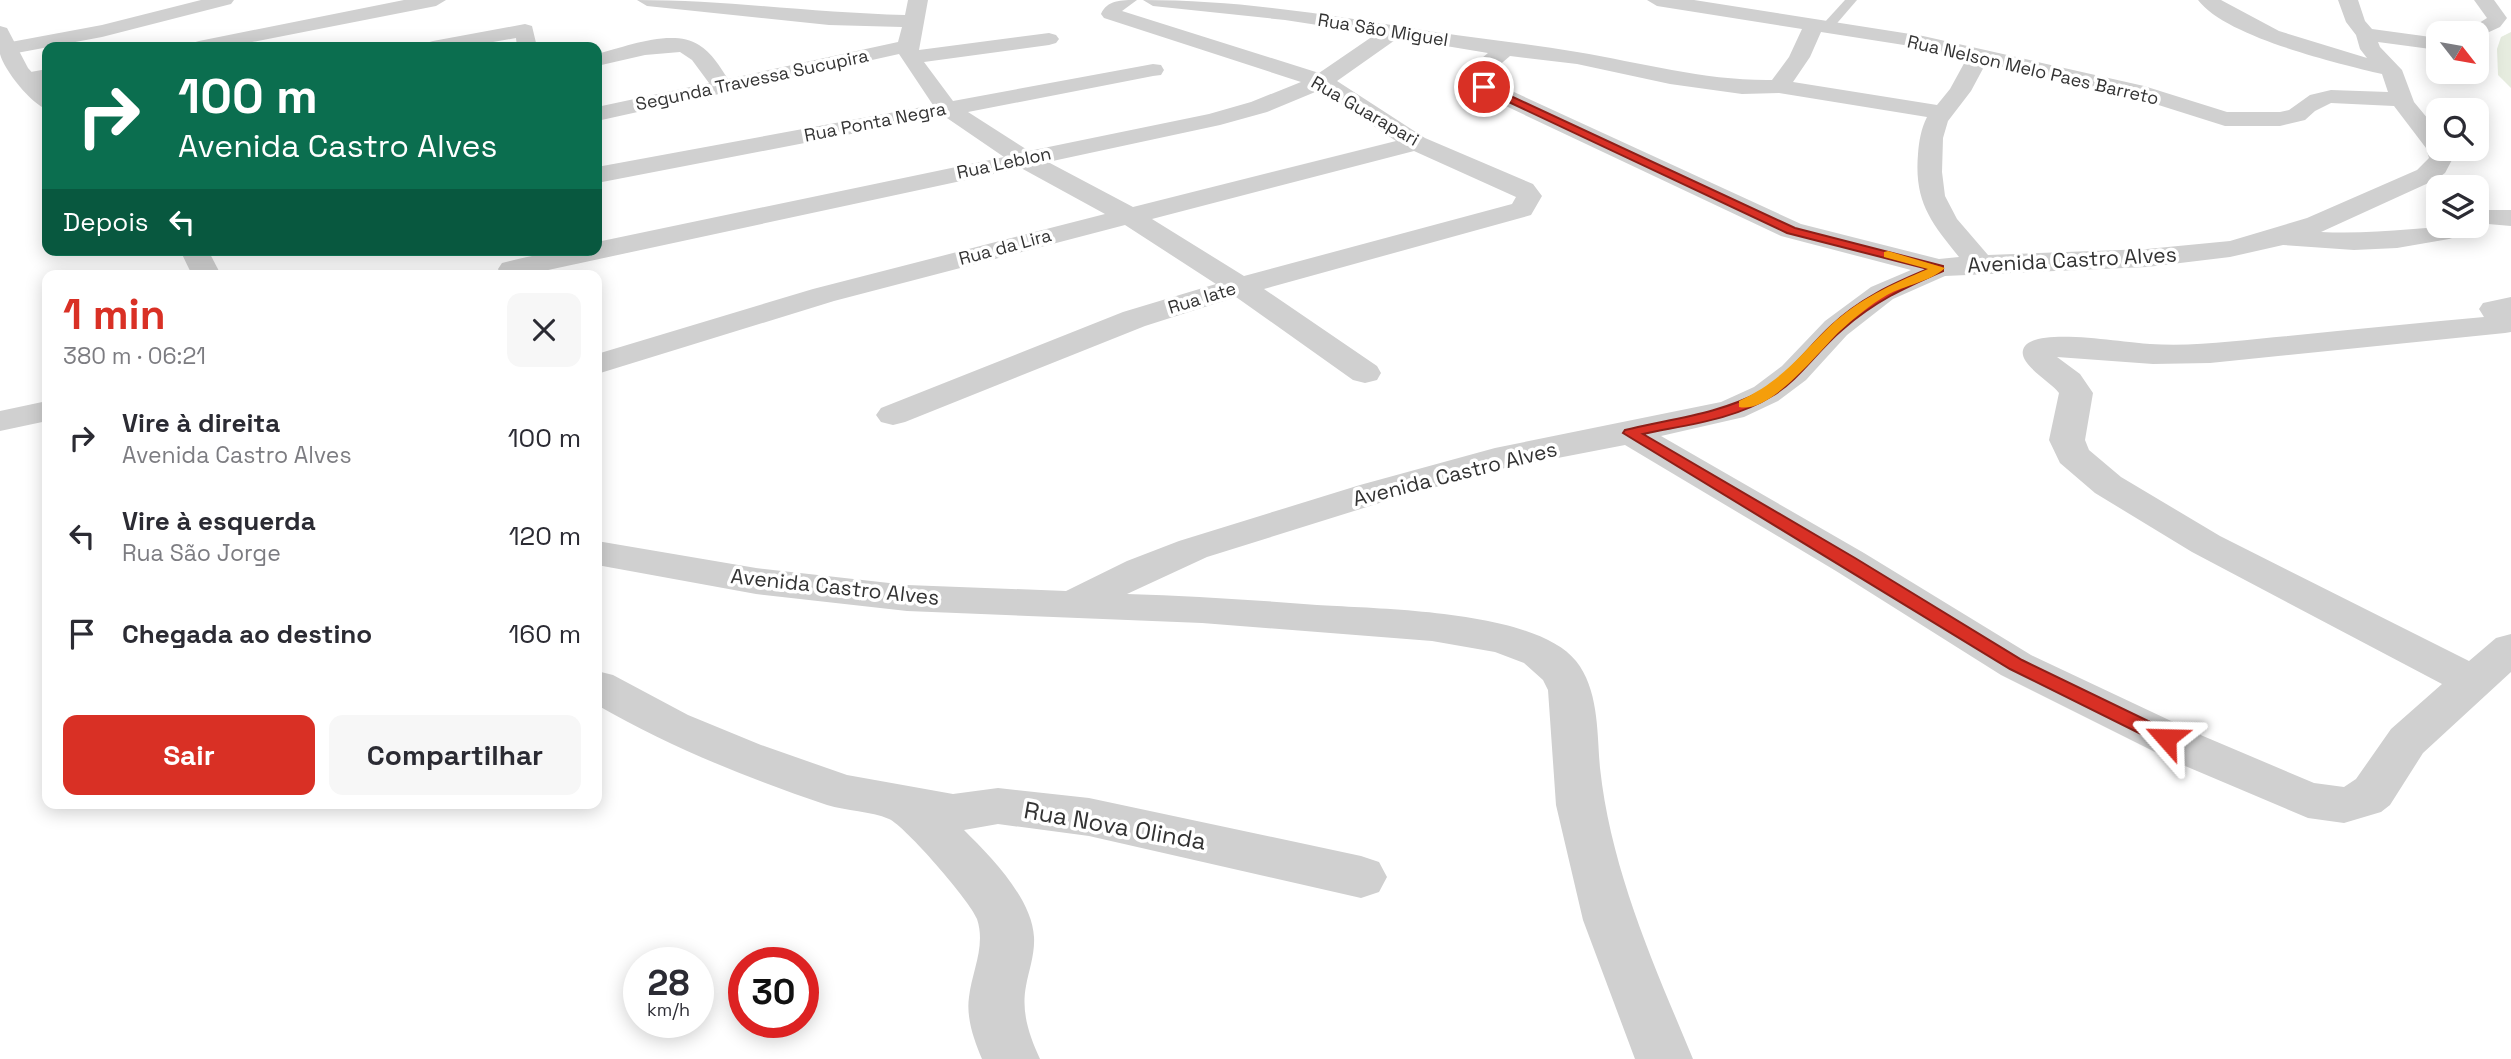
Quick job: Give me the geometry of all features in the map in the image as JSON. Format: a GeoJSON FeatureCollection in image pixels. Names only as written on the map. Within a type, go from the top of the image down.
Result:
{"type":"FeatureCollection","features":[{"type":"Feature","properties":{"kind":"street"},"geometry":{"type":"LineString","coordinates":[[38,78],[18,71],[3,40],[102,31],[224,0]]}},
{"type":"Feature","properties":{"kind":"street"},"geometry":{"type":"LineString","coordinates":[[223,42],[436,0]]}},
{"type":"Feature","properties":{"kind":"street"},"geometry":{"type":"LineString","coordinates":[[647,0],[829,19],[912,31],[1049,38]]}},
{"type":"Feature","properties":{"kind":"street","name":"Rua Guarapari"},"geometry":{"type":"LineString","coordinates":[[1127,0],[1110,12],[1117,17],[1322,81],[1416,142],[1524,190],[1529,196],[1521,209]]}},
{"type":"Feature","properties":{"kind":"street","name":"Rua São Miguel"},"geometry":{"type":"LineString","coordinates":[[1153,0],[1285,15],[1577,58],[1710,83],[1762,88],[1779,86],[1943,113]]}},
{"type":"Feature","properties":{"kind":"street","name":"Rua Nelson Melo Paes Barreto"},"geometry":{"type":"LineString","coordinates":[[1657,0],[1821,25],[1980,54],[2136,91],[2225,119],[2297,116],[2305,104],[2336,96],[2402,100]]}},
{"type":"Feature","properties":{"kind":"street"},"geometry":{"type":"LineString","coordinates":[[2208,0],[2232,19],[2277,37],[2333,56],[2390,70]]}},
{"type":"Feature","properties":{"kind":"street","name":"Avenida Castro Alves"},"geometry":{"type":"LineString","coordinates":[[2348,0],[2356,22],[2366,34],[2371,49],[2390,70],[2402,100],[2426,132]]}},
{"type":"Feature","properties":{"kind":"street"},"geometry":{"type":"LineString","coordinates":[[2484,0],[2497,18],[2489,25]]}},
{"type":"Feature","properties":{"kind":"street"},"geometry":{"type":"LineString","coordinates":[[1779,86],[1821,25]]}},
{"type":"Feature","properties":{"kind":"street"},"geometry":{"type":"LineString","coordinates":[[912,31],[948,109],[1024,159],[1127,215],[1240,286],[1365,373]]}},
{"type":"Feature","properties":{"kind":"street","name":"Segunda Travessa Sucupira"},"geometry":{"type":"LineString","coordinates":[[602,113],[722,86],[912,31]]}},
{"type":"Feature","properties":{"kind":"street","name":"Rua Leblon"},"geometry":{"type":"LineString","coordinates":[[602,249],[1212,120],[1259,107],[1322,81],[1393,32]]}},
{"type":"Feature","properties":{"kind":"street"},"geometry":{"type":"LineString","coordinates":[[2366,34],[2426,42]]}},
{"type":"Feature","properties":{"kind":"street"},"geometry":{"type":"LineString","coordinates":[[491,42],[526,39]]}},
{"type":"Feature","properties":{"kind":"street"},"geometry":{"type":"LineString","coordinates":[[602,59],[663,46],[684,46],[699,55],[722,86]]}},
{"type":"Feature","properties":{"kind":"street"},"geometry":{"type":"LineString","coordinates":[[1505,49],[1479,72],[1477,80],[1484,87],[1791,230],[1939,268]]}},
{"type":"Feature","properties":{"kind":"street"},"geometry":{"type":"LineString","coordinates":[[1980,54],[1960,91],[1937,120],[1931,138],[1929,172],[1932,196],[1945,222],[1980,264]]}},
{"type":"Feature","properties":{"kind":"street","name":"Rua Ponta Negra"},"geometry":{"type":"LineString","coordinates":[[602,174],[1153,70]]}},
{"type":"Feature","properties":{"kind":"street","name":"Rua da Lira"},"geometry":{"type":"LineString","coordinates":[[602,362],[855,286],[1127,215],[1249,188],[1416,142]]}},
{"type":"Feature","properties":{"kind":"street","name":"Avenida Castro Alves"},"geometry":{"type":"LineString","coordinates":[[1076,603],[1141,570],[1193,549],[1373,493],[1495,459],[1732,410],[1766,394],[1794,373],[1836,328],[1882,293],[1939,268],[2147,258],[2230,249],[2317,224],[2426,175],[2436,168],[2440,161]]}},
{"type":"Feature","properties":{"kind":"street","name":"Rua Iate"},"geometry":{"type":"LineString","coordinates":[[893,415],[1134,319],[1240,286],[1521,209]]}},
{"type":"Feature","properties":{"kind":"street"},"geometry":{"type":"LineString","coordinates":[[2489,216],[2511,218]]}},
{"type":"Feature","properties":{"kind":"street"},"geometry":{"type":"LineString","coordinates":[[2277,237],[2389,241],[2426,236]]}},
{"type":"Feature","properties":{"kind":"street","name":"Rua Leblon"},"geometry":{"type":"LineString","coordinates":[[512,269],[569,256]]}},
{"type":"Feature","properties":{"kind":"street"},"geometry":{"type":"LineString","coordinates":[[2472,681],[2206,544],[2108,485],[2073,455],[2067,440],[2076,393],[2068,381],[2038,357],[2038,350],[2045,347],[2068,347],[2153,354],[2210,353],[2505,324],[2506,321],[2494,309],[2511,306]]}},
{"type":"Feature","properties":{"kind":"street"},"geometry":{"type":"LineString","coordinates":[[0,421],[42,412]]}},
{"type":"Feature","properties":{"kind":"street"},"geometry":{"type":"LineString","coordinates":[[1630,433],[1850,562],[2016,665],[2175,743],[2308,800],[2344,805],[2364,799],[2373,792],[2407,741],[2511,648]]}},
{"type":"Feature","properties":{"kind":"street","name":"Avenida Castro Alves"},"geometry":{"type":"LineString","coordinates":[[602,554],[756,581],[907,598],[1076,603],[1432,627],[1503,639],[1539,653],[1560,671],[1570,690],[1580,805],[1609,920],[1664,1059]]}},
{"type":"Feature","properties":{"kind":"street","name":"Rua Nova Olinda"},"geometry":{"type":"LineString","coordinates":[[602,689],[672,727],[744,757],[843,792],[953,813],[998,806],[1089,817],[1361,877]]}},
{"type":"Feature","properties":{"kind":"street"},"geometry":{"type":"LineString","coordinates":[[905,804],[973,873],[999,908],[1007,930],[1008,951],[996,1007],[1011,1059]]}},
{"type":"Feature","properties":{"kind":"lane"},"geometry":{"type":"LineString","coordinates":[[1821,25],[1852,0]]}},
{"type":"Feature","properties":{"kind":"shaded area"},"geometry":{"type":"Polygon","coordinates":[[[2511,32],[2511,88],[2498,75],[2497,49],[2501,37],[2511,32]]]}},
{"type":"Feature","properties":{"kind":"slow traffic"},"geometry":{"type":"LineString","coordinates":[[1744,404],[1766,394],[1794,373],[1836,328],[1882,293],[1939,268],[1888,255]]}},
{"type":"Feature","properties":{"kind":"route"},"geometry":{"type":"LineString","coordinates":[[1484,87],[1791,230],[1939,268],[1882,293],[1836,328],[1794,373],[1766,394],[1732,410],[1630,433],[1850,562],[2016,665],[2166,738]]}}]}
